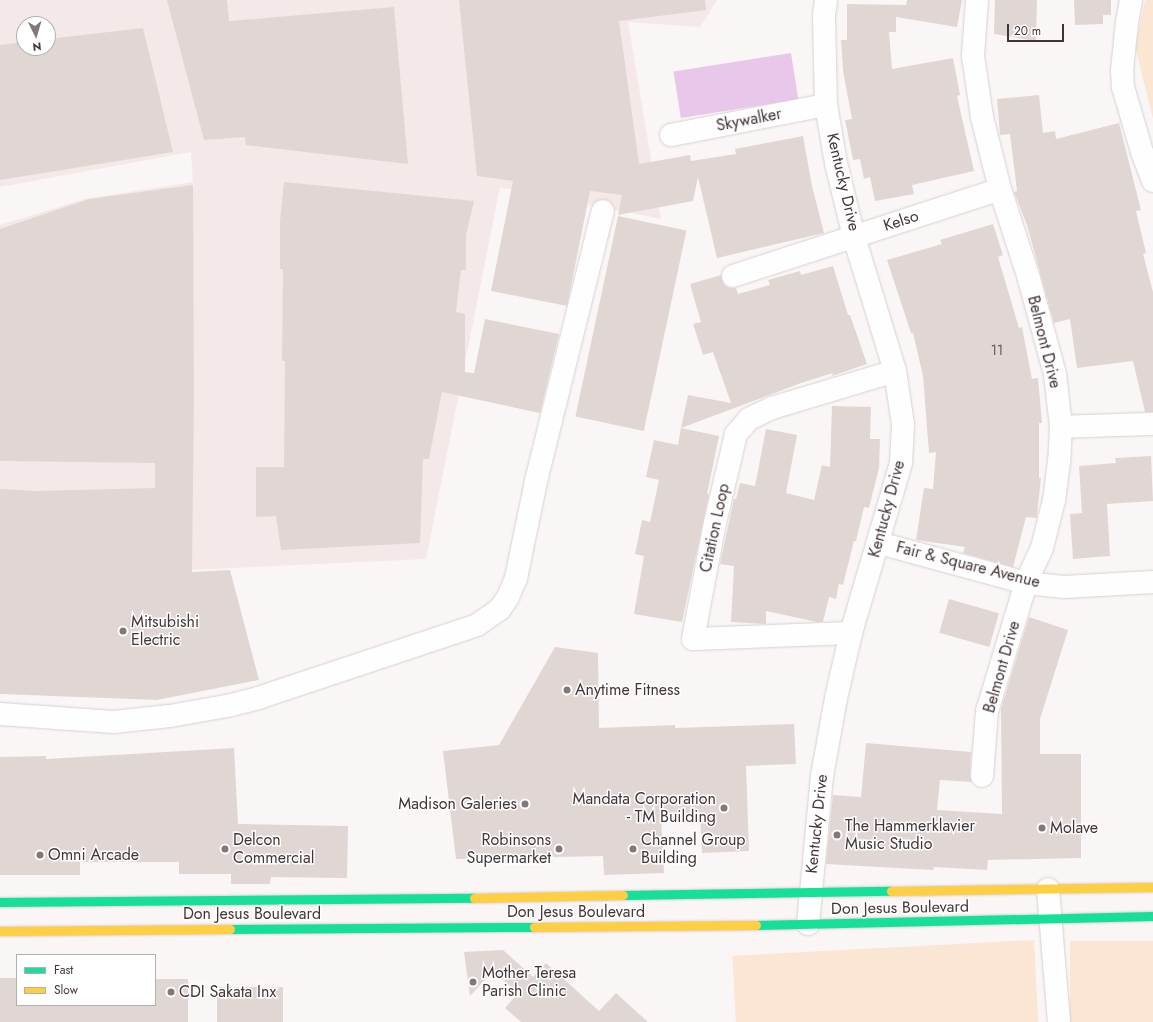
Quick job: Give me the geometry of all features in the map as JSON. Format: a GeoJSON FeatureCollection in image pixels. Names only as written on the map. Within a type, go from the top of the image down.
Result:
{"type":"FeatureCollection","features":[{"type":"Feature","properties":{"kind":"street","name":"Kentucky Drive"},"geometry":{"type":"LineString","coordinates":[[808,924],[822,776],[851,633],[879,543],[901,463],[903,424],[895,371],[854,237],[836,163],[826,105],[824,15],[826,0]]}},
{"type":"Feature","properties":{"kind":"street","name":"Belmont Drive"},"geometry":{"type":"LineString","coordinates":[[977,0],[973,56],[982,117],[1000,189],[1044,329],[1055,374],[1061,427],[1059,462],[1054,500],[1042,548],[1026,583],[987,711],[982,776]]}},
{"type":"Feature","properties":{"kind":"street"},"geometry":{"type":"LineString","coordinates":[[1131,0],[1122,70],[1123,88],[1142,152],[1153,181]]}},
{"type":"Feature","properties":{"kind":"street","name":"Skywalker"},"geometry":{"type":"LineString","coordinates":[[671,135],[826,105]]}},
{"type":"Feature","properties":{"kind":"street","name":"Kelso"},"geometry":{"type":"LineString","coordinates":[[734,276],[1000,189]]}},
{"type":"Feature","properties":{"kind":"street"},"geometry":{"type":"LineString","coordinates":[[0,714],[114,722],[170,716],[228,706],[258,698],[477,625],[500,609],[508,597],[516,578],[536,481],[603,211]]}},
{"type":"Feature","properties":{"kind":"street","name":"Citation Loop"},"geometry":{"type":"LineString","coordinates":[[851,633],[693,639],[715,523],[736,434],[748,420],[772,408],[895,371]]}},
{"type":"Feature","properties":{"kind":"street"},"geometry":{"type":"LineString","coordinates":[[1061,427],[1153,424]]}},
{"type":"Feature","properties":{"kind":"street","name":"Fair & Square Avenue"},"geometry":{"type":"LineString","coordinates":[[879,543],[1026,583],[1065,586],[1153,582]]}},
{"type":"Feature","properties":{"kind":"street","name":"Don Jesus Boulevard"},"geometry":{"type":"LineString","coordinates":[[0,902],[394,899],[1153,887]]}},
{"type":"Feature","properties":{"kind":"street"},"geometry":{"type":"LineString","coordinates":[[1048,889],[1052,919],[1059,1022]]}},
{"type":"Feature","properties":{"kind":"street"},"geometry":{"type":"LineString","coordinates":[[961,890],[961,922]]}},
{"type":"Feature","properties":{"kind":"street","name":"Don Jesus Boulevard"},"geometry":{"type":"LineString","coordinates":[[0,931],[808,924],[961,922],[1153,916]]}},
{"type":"Feature","properties":{"kind":"shaded area","name":"Mitsubishi Electric"},"geometry":{"type":"Polygon","coordinates":[[[0,0],[717,0],[700,27],[628,22],[661,219],[500,187],[426,559],[0,579],[0,225],[85,199],[193,182],[191,152],[0,187],[0,0]]]}},
{"type":"Feature","properties":{"kind":"shaded area"},"geometry":{"type":"Polygon","coordinates":[[[1145,0],[1153,0],[1153,119],[1135,46],[1145,0]]]}},
{"type":"Feature","properties":{"kind":"shaded area"},"geometry":{"type":"Polygon","coordinates":[[[791,53],[798,99],[681,118],[673,72],[791,53]]]}},
{"type":"Feature","properties":{"kind":"shaded area"},"geometry":{"type":"Polygon","coordinates":[[[1034,940],[1038,1022],[736,1022],[732,956],[1034,940]]]}},
{"type":"Feature","properties":{"kind":"shaded area"},"geometry":{"type":"Polygon","coordinates":[[[1070,941],[1153,941],[1153,1022],[1070,1022],[1070,941]]]}},
{"type":"Feature","properties":{"kind":"building"},"geometry":{"type":"Polygon","coordinates":[[[167,0],[227,0],[229,21],[394,7],[408,164],[246,145],[245,137],[204,140],[167,0]]]}},
{"type":"Feature","properties":{"kind":"building"},"geometry":{"type":"Polygon","coordinates":[[[459,0],[705,0],[706,10],[619,21],[639,164],[690,155],[691,161],[736,154],[735,149],[803,136],[812,186],[824,233],[717,258],[698,177],[693,201],[618,215],[622,195],[590,191],[567,306],[491,291],[513,181],[477,176],[459,0]]]}},
{"type":"Feature","properties":{"kind":"building"},"geometry":{"type":"Polygon","coordinates":[[[907,0],[962,0],[957,27],[896,17],[896,32],[889,32],[892,69],[953,58],[960,95],[957,96],[974,171],[912,185],[914,194],[875,201],[870,177],[864,179],[860,159],[853,160],[845,120],[852,119],[843,71],[841,40],[847,40],[847,4],[906,5],[907,0]]]}},
{"type":"Feature","properties":{"kind":"building"},"geometry":{"type":"Polygon","coordinates":[[[995,0],[1037,0],[1036,41],[994,34],[995,0]]]}},
{"type":"Feature","properties":{"kind":"building"},"geometry":{"type":"Polygon","coordinates":[[[1074,0],[1111,0],[1111,15],[1103,15],[1103,24],[1075,25],[1074,0]]]}},
{"type":"Feature","properties":{"kind":"building"},"geometry":{"type":"Polygon","coordinates":[[[143,28],[173,152],[0,180],[0,45],[16,43],[16,56],[56,56],[56,38],[143,28]]]}},
{"type":"Feature","properties":{"kind":"building"},"geometry":{"type":"Polygon","coordinates":[[[1039,95],[1043,133],[1055,131],[1056,139],[1119,123],[1141,210],[1136,211],[1146,253],[1143,254],[1153,292],[1153,412],[1145,412],[1133,361],[1077,368],[1070,319],[1054,323],[1027,225],[1014,192],[1017,191],[1010,134],[1000,135],[997,99],[1039,95]]]}},
{"type":"Feature","properties":{"kind":"building"},"geometry":{"type":"Polygon","coordinates":[[[284,182],[474,201],[466,235],[466,270],[461,270],[456,312],[465,314],[465,372],[474,373],[485,319],[559,334],[540,413],[442,392],[429,459],[423,459],[420,543],[281,550],[276,516],[256,517],[256,467],[284,467],[285,361],[282,361],[283,269],[280,269],[280,221],[284,182]]]}},
{"type":"Feature","properties":{"kind":"building"},"geometry":{"type":"Polygon","coordinates":[[[193,185],[194,397],[192,572],[230,570],[259,680],[157,700],[0,694],[0,489],[36,491],[155,488],[155,463],[0,461],[0,229],[89,199],[193,185]]]}},
{"type":"Feature","properties":{"kind":"building"},"geometry":{"type":"Polygon","coordinates":[[[618,216],[686,231],[644,431],[575,417],[618,216]]]}},
{"type":"Feature","properties":{"kind":"building"},"geometry":{"type":"Polygon","coordinates":[[[993,224],[1003,255],[998,257],[1019,328],[1022,327],[1032,379],[1038,378],[1042,423],[1039,423],[1039,478],[1041,478],[1037,518],[1026,517],[1013,567],[963,553],[965,547],[916,540],[924,488],[933,489],[936,452],[929,453],[923,376],[913,333],[911,333],[887,260],[942,244],[940,240],[993,224]]]}},
{"type":"Feature","properties":{"kind":"building"},"geometry":{"type":"Polygon","coordinates":[[[833,266],[848,315],[850,315],[867,364],[832,376],[833,373],[801,383],[681,428],[688,395],[731,403],[713,352],[703,355],[693,324],[701,322],[690,284],[721,275],[724,285],[730,288],[736,288],[738,294],[770,285],[768,280],[800,271],[801,275],[833,266]]]}},
{"type":"Feature","properties":{"kind":"building"},"geometry":{"type":"Polygon","coordinates":[[[832,406],[871,407],[870,439],[880,439],[879,468],[869,508],[864,507],[843,585],[839,584],[836,599],[829,597],[823,622],[766,611],[766,624],[731,622],[734,566],[720,564],[734,499],[736,499],[740,483],[755,486],[766,429],[797,435],[786,493],[814,500],[822,465],[830,467],[832,406]]]}},
{"type":"Feature","properties":{"kind":"building"},"geometry":{"type":"Polygon","coordinates":[[[681,428],[719,436],[707,494],[709,494],[682,622],[634,614],[644,556],[635,554],[642,520],[650,522],[659,480],[646,477],[654,440],[678,445],[681,428]]]}},
{"type":"Feature","properties":{"kind":"building"},"geometry":{"type":"Polygon","coordinates":[[[1151,456],[1153,501],[1107,504],[1110,556],[1073,559],[1070,514],[1082,513],[1079,466],[1116,463],[1115,458],[1151,456]]]}},
{"type":"Feature","properties":{"kind":"building"},"geometry":{"type":"Polygon","coordinates":[[[949,599],[999,613],[989,647],[939,633],[949,599]]]}},
{"type":"Feature","properties":{"kind":"building"},"geometry":{"type":"Polygon","coordinates":[[[1029,617],[1068,630],[1040,719],[1040,754],[1081,754],[1081,858],[988,860],[987,870],[934,867],[933,870],[826,864],[833,795],[861,797],[866,743],[971,752],[970,775],[972,782],[940,780],[937,810],[1002,814],[1001,709],[1029,617]]]}},
{"type":"Feature","properties":{"kind":"building"},"geometry":{"type":"Polygon","coordinates":[[[555,647],[598,653],[599,728],[675,725],[675,728],[794,724],[796,764],[746,766],[749,851],[702,853],[700,814],[661,815],[664,873],[604,875],[603,856],[456,859],[443,751],[499,745],[555,647]]]}},
{"type":"Feature","properties":{"kind":"building"},"geometry":{"type":"Polygon","coordinates":[[[234,748],[238,824],[348,826],[347,878],[271,877],[270,884],[231,884],[231,874],[179,874],[179,862],[80,862],[80,875],[0,875],[0,757],[46,756],[46,759],[234,748]]]}},
{"type":"Feature","properties":{"kind":"building"},"geometry":{"type":"Polygon","coordinates":[[[503,950],[533,977],[546,963],[599,1011],[616,993],[648,1022],[521,1022],[505,1008],[518,993],[493,971],[470,996],[464,952],[503,950]]]}},
{"type":"Feature","properties":{"kind":"building","name":"CDI Sakata Inx"},"geometry":{"type":"Polygon","coordinates":[[[0,978],[16,978],[16,1006],[156,1006],[156,979],[188,979],[188,1022],[0,1022],[0,978]]]}},
{"type":"Feature","properties":{"kind":"building"},"geometry":{"type":"Polygon","coordinates":[[[217,987],[283,987],[283,1022],[217,1022],[217,987]]]}},
{"type":"Feature","properties":{"kind":"traffic: fast"},"geometry":{"type":"LineString","coordinates":[[623,895],[891,891]]}},
{"type":"Feature","properties":{"kind":"traffic: fast"},"geometry":{"type":"LineString","coordinates":[[0,902],[474,898]]}},
{"type":"Feature","properties":{"kind":"traffic: fast"},"geometry":{"type":"LineString","coordinates":[[756,925],[1153,916]]}},
{"type":"Feature","properties":{"kind":"traffic: fast"},"geometry":{"type":"LineString","coordinates":[[230,929],[534,927]]}},
{"type":"Feature","properties":{"kind":"traffic: slow"},"geometry":{"type":"LineString","coordinates":[[891,891],[1153,887]]}},
{"type":"Feature","properties":{"kind":"traffic: slow"},"geometry":{"type":"LineString","coordinates":[[474,898],[623,895]]}},
{"type":"Feature","properties":{"kind":"traffic: slow"},"geometry":{"type":"LineString","coordinates":[[534,927],[756,925]]}},
{"type":"Feature","properties":{"kind":"traffic: slow"},"geometry":{"type":"LineString","coordinates":[[0,931],[230,929]]}},
{"type":"Feature","properties":{"kind":"place","name":"Mitsubishi Electric"},"geometry":{"type":"Point","coordinates":[123,631]}},
{"type":"Feature","properties":{"kind":"place","name":"Anytime Fitness"},"geometry":{"type":"Point","coordinates":[567,690]}},
{"type":"Feature","properties":{"kind":"place","name":"Madison Galeries"},"geometry":{"type":"Point","coordinates":[525,804]}},
{"type":"Feature","properties":{"kind":"place","name":"Mandata Corporation - TM Building"},"geometry":{"type":"Point","coordinates":[724,808]}},
{"type":"Feature","properties":{"kind":"place","name":"Molave"},"geometry":{"type":"Point","coordinates":[1042,828]}},
{"type":"Feature","properties":{"kind":"place","name":"The Hammerklavier Music Studio"},"geometry":{"type":"Point","coordinates":[837,835]}},
{"type":"Feature","properties":{"kind":"place","name":"Delcon Commercial"},"geometry":{"type":"Point","coordinates":[225,849]}},
{"type":"Feature","properties":{"kind":"place","name":"Robinsons Supermarket"},"geometry":{"type":"Point","coordinates":[559,849]}},
{"type":"Feature","properties":{"kind":"place","name":"Channel Group Building"},"geometry":{"type":"Point","coordinates":[633,849]}},
{"type":"Feature","properties":{"kind":"place","name":"Omni Arcade"},"geometry":{"type":"Point","coordinates":[40,855]}},
{"type":"Feature","properties":{"kind":"place","name":"Mother Teresa Parish Clinic"},"geometry":{"type":"Point","coordinates":[473,982]}},
{"type":"Feature","properties":{"kind":"place","name":"CDI Sakata Inx"},"geometry":{"type":"Point","coordinates":[171,992]}}]}
